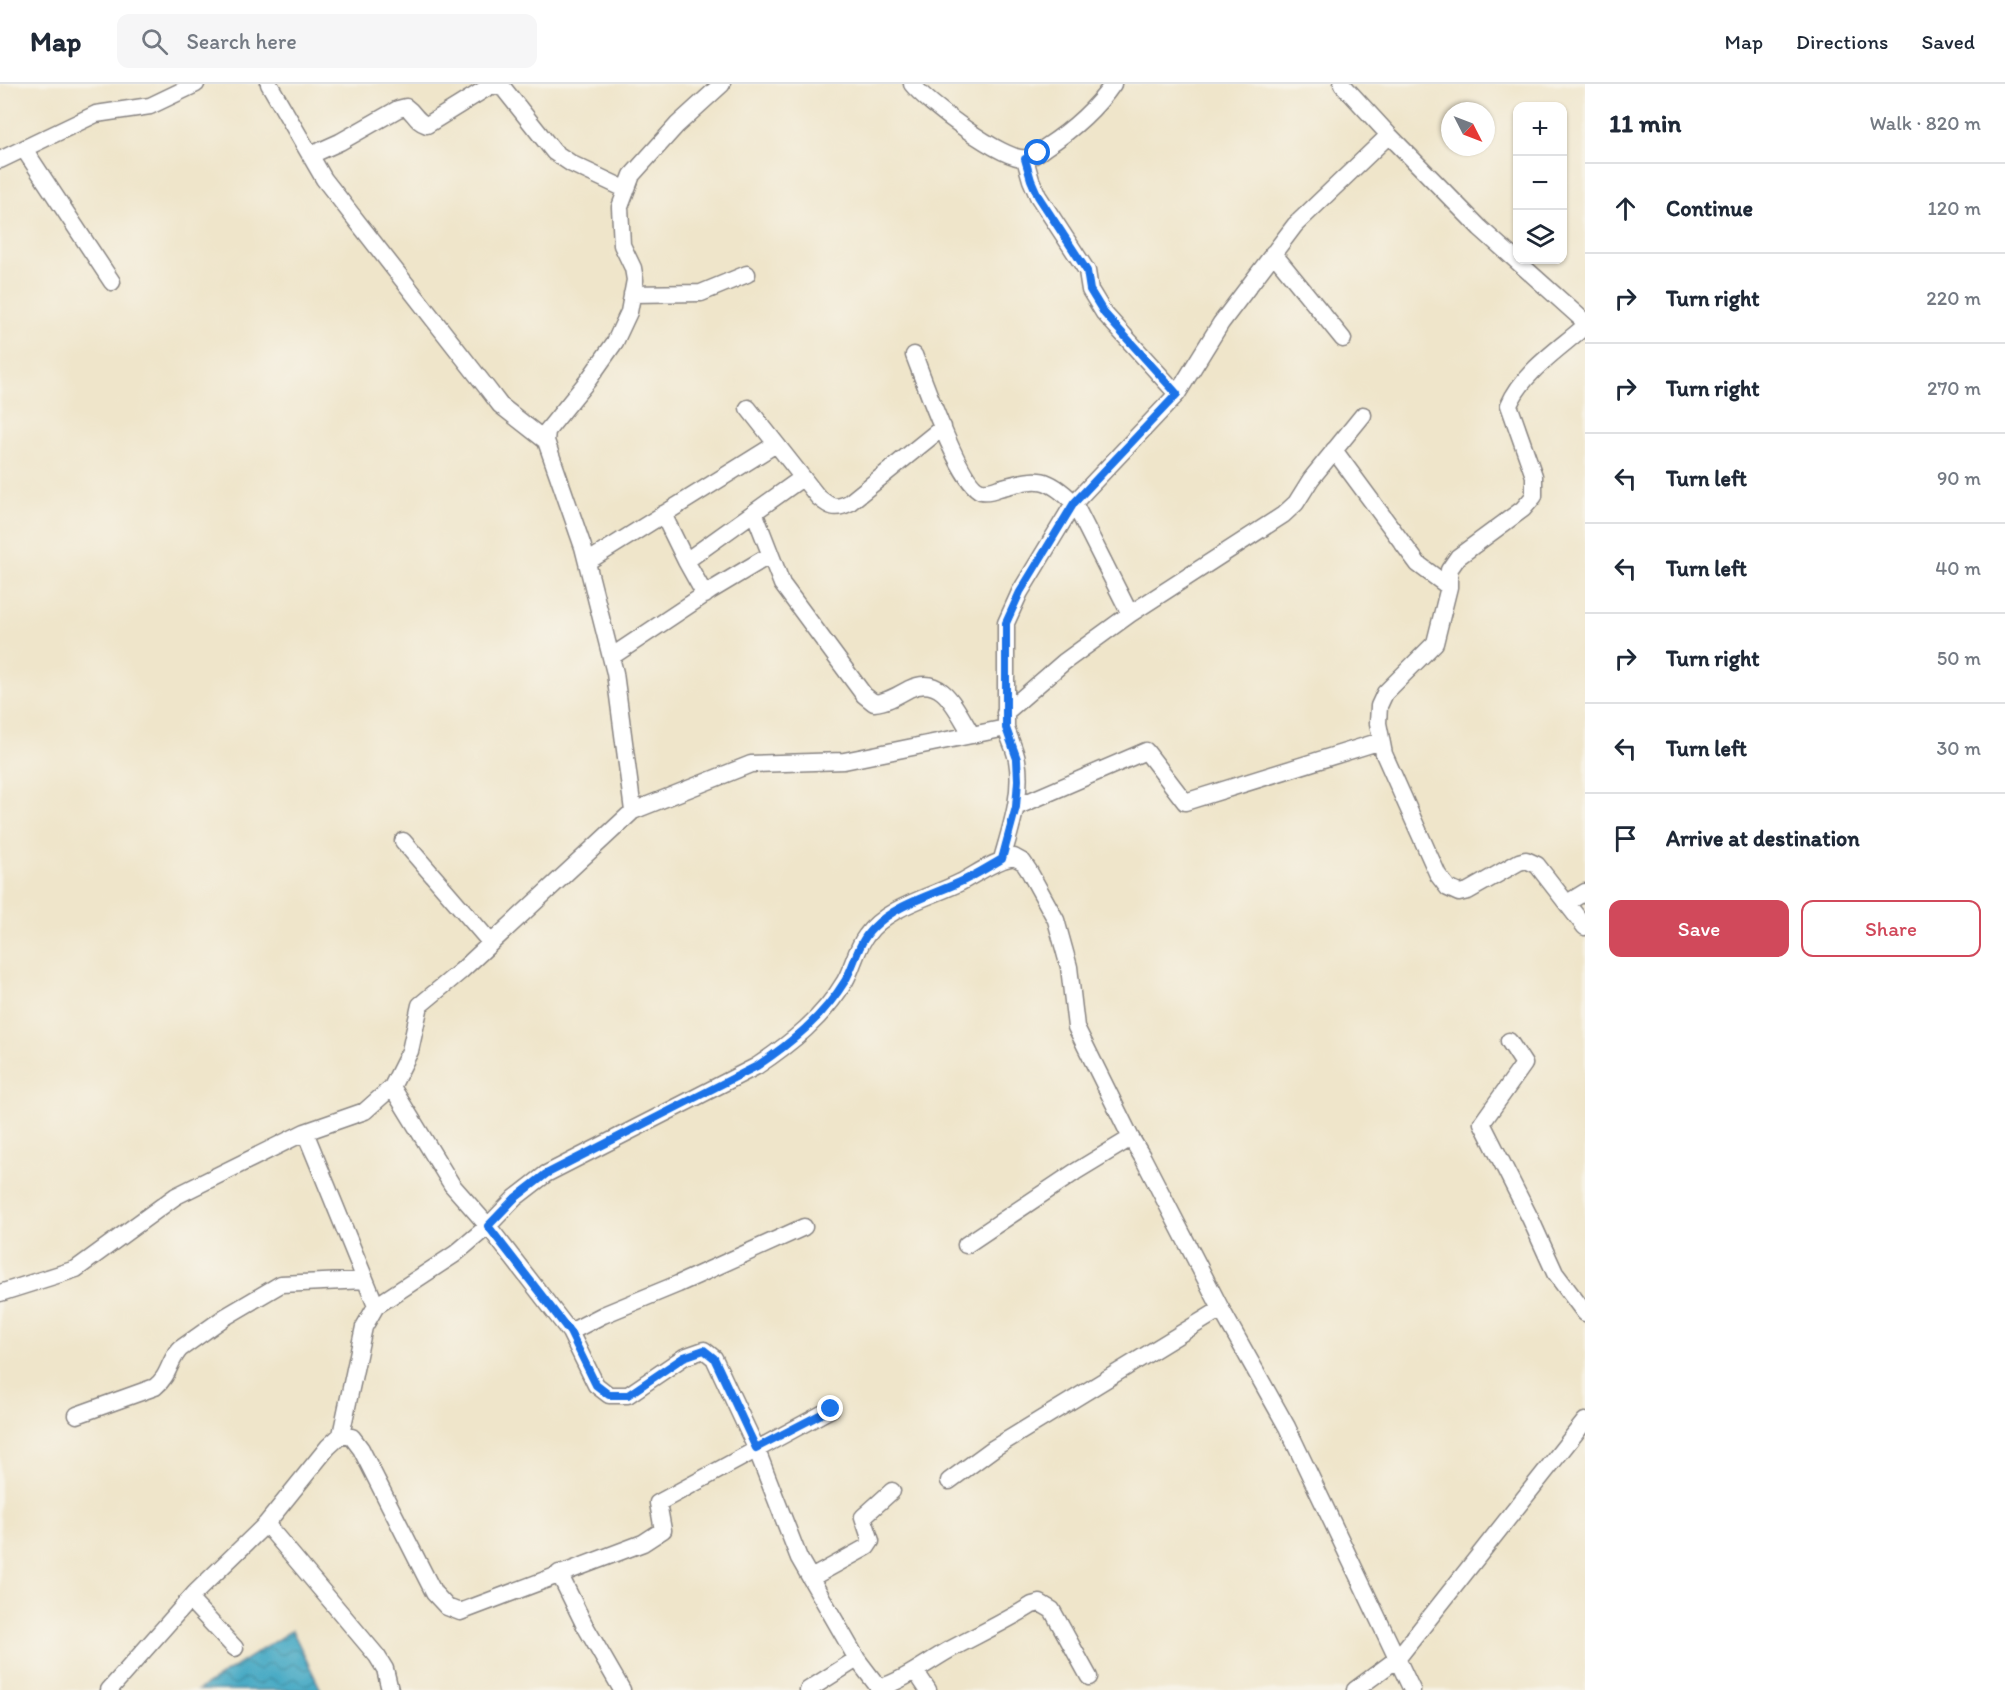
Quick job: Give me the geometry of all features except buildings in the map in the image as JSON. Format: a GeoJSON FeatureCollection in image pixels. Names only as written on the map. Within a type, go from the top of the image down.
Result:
{"type":"FeatureCollection","features":[{"type":"Feature","properties":{"kind":"street"},"geometry":{"type":"LineString","coordinates":[[0,160],[96,114],[150,106],[196,84]]}},
{"type":"Feature","properties":{"kind":"street"},"geometry":{"type":"LineString","coordinates":[[269,84],[324,179],[500,405],[546,441]]}},
{"type":"Feature","properties":{"kind":"street"},"geometry":{"type":"LineString","coordinates":[[633,811],[615,673],[587,562],[546,441],[547,431],[589,380],[615,342],[629,312],[635,280],[633,268],[622,245],[620,207],[632,174],[677,125],[722,84]]}},
{"type":"Feature","properties":{"kind":"street"},"geometry":{"type":"LineString","coordinates":[[912,84],[920,95],[947,117],[1008,154],[1025,159],[1066,134],[1087,116],[1113,84]]}},
{"type":"Feature","properties":{"kind":"street"},"geometry":{"type":"LineString","coordinates":[[1342,84],[1480,228],[1585,324],[1525,379],[1513,395],[1509,405],[1534,476],[1534,496],[1523,509],[1458,556],[1449,570],[1449,587],[1435,643],[1385,693],[1379,706],[1378,723],[1384,754],[1438,875],[1448,888],[1459,893],[1468,891],[1526,860],[1537,865],[1585,927]]}},
{"type":"Feature","properties":{"kind":"street"},"geometry":{"type":"LineString","coordinates":[[311,155],[340,142],[398,109],[406,107],[419,122],[427,125],[490,86],[498,86],[504,89],[554,152],[572,164],[625,189]]}},
{"type":"Feature","properties":{"kind":"street"},"geometry":{"type":"LineString","coordinates":[[1002,859],[1016,807],[1018,780],[1017,759],[1006,720],[1006,623],[1020,592],[1074,503],[1177,394],[1221,323],[1295,225],[1389,135]]}},
{"type":"Feature","properties":{"kind":"street"},"geometry":{"type":"LineString","coordinates":[[24,148],[112,282]]}},
{"type":"Feature","properties":{"kind":"street"},"geometry":{"type":"LineString","coordinates":[[1025,159],[1038,196],[1087,271],[1090,290],[1104,313],[1177,394]]}},
{"type":"Feature","properties":{"kind":"street"},"geometry":{"type":"LineString","coordinates":[[1273,253],[1343,339]]}},
{"type":"Feature","properties":{"kind":"street"},"geometry":{"type":"LineString","coordinates":[[632,294],[700,293],[747,274]]}},
{"type":"Feature","properties":{"kind":"street"},"geometry":{"type":"LineString","coordinates":[[914,355],[957,462],[974,486],[981,491],[993,490],[1036,479],[1060,489],[1074,503],[1130,614]]}},
{"type":"Feature","properties":{"kind":"street"},"geometry":{"type":"LineString","coordinates":[[748,408],[818,497],[830,507],[838,508],[849,503],[943,427]]}},
{"type":"Feature","properties":{"kind":"street"},"geometry":{"type":"LineString","coordinates":[[0,1293],[76,1269],[176,1196],[305,1132],[365,1111],[392,1087],[410,1051],[420,1005],[491,943],[633,811],[751,764],[844,761],[972,735],[1006,720],[1064,662],[1130,614],[1283,515],[1296,503],[1311,479],[1363,415]]}},
{"type":"Feature","properties":{"kind":"street"},"geometry":{"type":"LineString","coordinates":[[587,562],[776,444]]}},
{"type":"Feature","properties":{"kind":"street"},"geometry":{"type":"LineString","coordinates":[[1334,450],[1418,564],[1449,587]]}},
{"type":"Feature","properties":{"kind":"street"},"geometry":{"type":"LineString","coordinates":[[686,561],[802,478]]}},
{"type":"Feature","properties":{"kind":"street"},"geometry":{"type":"LineString","coordinates":[[754,512],[782,584],[864,695],[874,703],[882,702],[915,686],[929,684],[936,686],[948,697],[972,735]]}},
{"type":"Feature","properties":{"kind":"street"},"geometry":{"type":"LineString","coordinates":[[663,514],[705,595]]}},
{"type":"Feature","properties":{"kind":"street"},"geometry":{"type":"LineString","coordinates":[[611,657],[770,555]]}},
{"type":"Feature","properties":{"kind":"street"},"geometry":{"type":"LineString","coordinates":[[1016,807],[1146,751],[1185,802],[1381,741]]}},
{"type":"Feature","properties":{"kind":"street"},"geometry":{"type":"LineString","coordinates":[[404,841],[491,943]]}},
{"type":"Feature","properties":{"kind":"street"},"geometry":{"type":"LineString","coordinates":[[109,1690],[190,1600],[266,1524],[341,1435],[364,1327],[376,1306],[455,1254],[488,1226],[515,1198],[546,1174],[757,1066],[787,1046],[833,999],[846,979],[865,936],[886,917],[924,896],[959,883],[1002,859],[1014,857],[1023,862],[1046,898],[1056,920],[1069,967],[1076,1027],[1131,1138],[1221,1309],[1287,1427],[1412,1690]]}},
{"type":"Feature","properties":{"kind":"street"},"geometry":{"type":"LineString","coordinates":[[1567,903],[1585,892]]}},
{"type":"Feature","properties":{"kind":"street"},"geometry":{"type":"LineString","coordinates":[[1509,1041],[1524,1064],[1482,1123],[1555,1273],[1585,1313]]}},
{"type":"Feature","properties":{"kind":"street"},"geometry":{"type":"LineString","coordinates":[[392,1087],[452,1185],[488,1226],[570,1332],[596,1385],[609,1395],[628,1395],[684,1357],[704,1350],[714,1358],[756,1448],[799,1558],[857,1659],[879,1688],[916,1672],[947,1652],[1032,1605],[1040,1603],[1052,1610],[1089,1677]]}},
{"type":"Feature","properties":{"kind":"street"},"geometry":{"type":"LineString","coordinates":[[305,1132],[376,1306]]}},
{"type":"Feature","properties":{"kind":"street"},"geometry":{"type":"LineString","coordinates":[[966,1245],[1075,1172],[1131,1138]]}},
{"type":"Feature","properties":{"kind":"street"},"geometry":{"type":"LineString","coordinates":[[570,1332],[603,1315],[804,1227]]}},
{"type":"Feature","properties":{"kind":"street"},"geometry":{"type":"LineString","coordinates":[[77,1414],[155,1387],[164,1380],[174,1355],[180,1349],[225,1317],[281,1284],[365,1280]]}},
{"type":"Feature","properties":{"kind":"street"},"geometry":{"type":"LineString","coordinates":[[949,1481],[994,1448],[1221,1309]]}},
{"type":"Feature","properties":{"kind":"street"},"geometry":{"type":"LineString","coordinates":[[341,1435],[352,1437],[361,1449],[434,1593],[447,1607],[460,1612],[642,1543],[663,1530],[658,1503],[831,1409]]}},
{"type":"Feature","properties":{"kind":"street"},"geometry":{"type":"LineString","coordinates":[[1355,1690],[1397,1659],[1585,1421]]}},
{"type":"Feature","properties":{"kind":"street"},"geometry":{"type":"LineString","coordinates":[[812,1578],[867,1546],[870,1541],[863,1518],[892,1491]]}},
{"type":"Feature","properties":{"kind":"street"},"geometry":{"type":"LineString","coordinates":[[266,1524],[377,1656],[385,1669],[390,1690]]}},
{"type":"Feature","properties":{"kind":"street"},"geometry":{"type":"LineString","coordinates":[[559,1573],[584,1624],[622,1690]]}},
{"type":"Feature","properties":{"kind":"street"},"geometry":{"type":"LineString","coordinates":[[190,1600],[235,1648]]}},
{"type":"Feature","properties":{"kind":"street"},"geometry":{"type":"LineString","coordinates":[[808,1690],[857,1659]]}},
{"type":"Feature","properties":{"kind":"street"},"geometry":{"type":"LineString","coordinates":[[916,1672],[928,1690]]}},
{"type":"Feature","properties":{"kind":"water"},"geometry":{"type":"Polygon","coordinates":[[[292,1630],[321,1690],[198,1690],[292,1630]]]}},
{"type":"Feature","properties":{"kind":"route"},"geometry":{"type":"LineString","coordinates":[[831,1409],[756,1448],[714,1358],[704,1350],[684,1357],[628,1395],[609,1395],[596,1385],[570,1332],[488,1226],[515,1198],[546,1174],[757,1066],[787,1046],[833,999],[846,979],[865,936],[874,926],[924,896],[959,883],[1002,859],[1016,807],[1018,780],[1017,759],[1006,728],[1006,623],[1020,592],[1074,503],[1177,394],[1104,313],[1090,290],[1087,271],[1038,196],[1031,180],[1025,159],[1038,153]]}}]}
